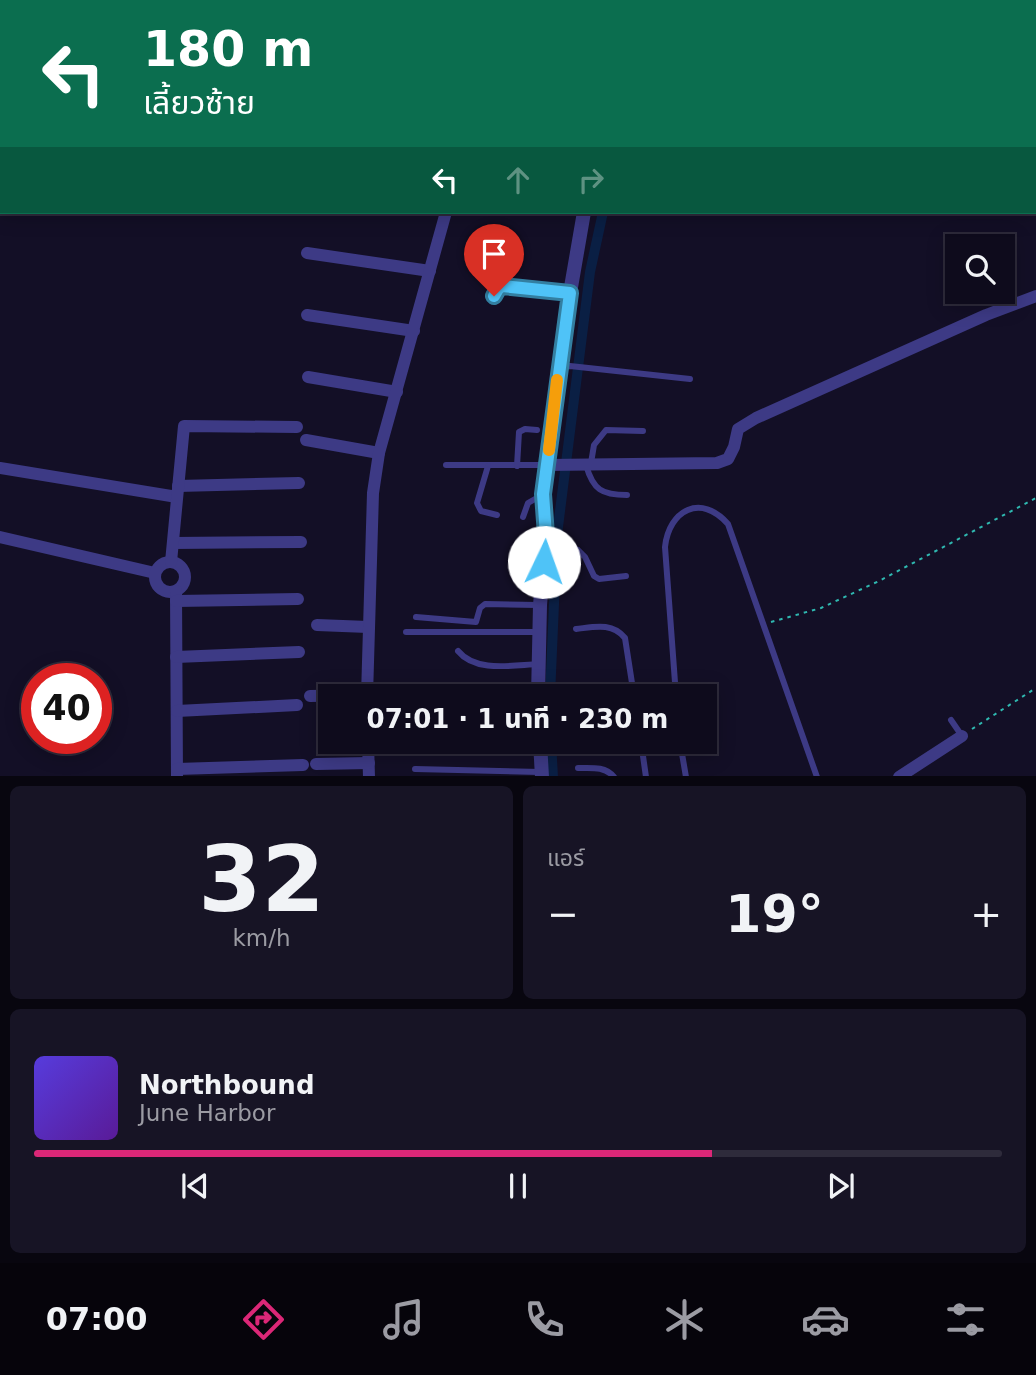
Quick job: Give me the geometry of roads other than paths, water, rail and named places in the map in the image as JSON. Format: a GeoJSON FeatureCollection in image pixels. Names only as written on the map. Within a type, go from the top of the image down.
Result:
{"type":"FeatureCollection","features":[{"type":"Feature","properties":{"kind":"street"},"geometry":{"type":"LineString","coordinates":[[367,684],[373,493],[379,453],[445,214]]}},
{"type":"Feature","properties":{"kind":"street"},"geometry":{"type":"LineString","coordinates":[[538,684],[540,605],[550,541],[543,494],[564,368],[570,293],[584,214]]}},
{"type":"Feature","properties":{"kind":"street"},"geometry":{"type":"LineString","coordinates":[[307,253],[430,271]]}},
{"type":"Feature","properties":{"kind":"street"},"geometry":{"type":"LineString","coordinates":[[547,465],[717,463],[728,458],[738,429],[756,418],[986,315],[1036,296]]}},
{"type":"Feature","properties":{"kind":"street"},"geometry":{"type":"LineString","coordinates":[[307,314],[414,331]]}},
{"type":"Feature","properties":{"kind":"street"},"geometry":{"type":"LineString","coordinates":[[308,377],[397,392]]}},
{"type":"Feature","properties":{"kind":"street"},"geometry":{"type":"LineString","coordinates":[[171,562],[184,426],[297,427]]}},
{"type":"Feature","properties":{"kind":"street"},"geometry":{"type":"LineString","coordinates":[[306,440],[379,453]]}},
{"type":"Feature","properties":{"kind":"street"},"geometry":{"type":"LineString","coordinates":[[0,468],[177,491],[299,483]]}},
{"type":"Feature","properties":{"kind":"street"},"geometry":{"type":"LineString","coordinates":[[0,537],[155,573]]}},
{"type":"Feature","properties":{"kind":"street"},"geometry":{"type":"LineString","coordinates":[[173,543],[301,542]]}},
{"type":"Feature","properties":{"kind":"street"},"geometry":{"type":"LineString","coordinates":[[298,600],[176,596],[158,587],[155,573],[161,564],[171,562],[180,566],[185,575],[183,585],[176,596],[177,773],[309,764],[369,770]]}},
{"type":"Feature","properties":{"kind":"street"},"geometry":{"type":"LineString","coordinates":[[317,625],[368,627]]}},
{"type":"Feature","properties":{"kind":"street"},"geometry":{"type":"LineString","coordinates":[[176,657],[299,652]]}},
{"type":"Feature","properties":{"kind":"street"},"geometry":{"type":"LineString","coordinates":[[310,696],[318,696]]}},
{"type":"Feature","properties":{"kind":"street"},"geometry":{"type":"LineString","coordinates":[[177,711],[297,705]]}},
{"type":"Feature","properties":{"kind":"street"},"geometry":{"type":"LineString","coordinates":[[899,776],[962,736]]}},
{"type":"Feature","properties":{"kind":"street"},"geometry":{"type":"LineString","coordinates":[[541,754],[542,774]]}},
{"type":"Feature","properties":{"kind":"lane"},"geometry":{"type":"LineString","coordinates":[[494,296],[502,286],[570,293]]}},
{"type":"Feature","properties":{"kind":"lane"},"geometry":{"type":"LineString","coordinates":[[564,368],[690,379]]}},
{"type":"Feature","properties":{"kind":"lane"},"geometry":{"type":"LineString","coordinates":[[517,466],[519,432],[525,429],[537,430]]}},
{"type":"Feature","properties":{"kind":"lane"},"geometry":{"type":"LineString","coordinates":[[627,495],[609,495],[596,488],[589,477],[586,464],[594,445],[606,430],[643,431]]}},
{"type":"Feature","properties":{"kind":"lane"},"geometry":{"type":"LineString","coordinates":[[446,465],[547,465]]}},
{"type":"Feature","properties":{"kind":"lane"},"geometry":{"type":"LineString","coordinates":[[488,466],[477,503],[481,511],[497,515]]}},
{"type":"Feature","properties":{"kind":"lane"},"geometry":{"type":"LineString","coordinates":[[523,517],[528,503],[543,494]]}},
{"type":"Feature","properties":{"kind":"lane"},"geometry":{"type":"LineString","coordinates":[[675,684],[666,533],[679,515],[701,506],[712,509],[728,524],[817,776]]}},
{"type":"Feature","properties":{"kind":"lane"},"geometry":{"type":"LineString","coordinates":[[550,541],[569,546],[584,557],[594,576],[599,579],[626,576]]}},
{"type":"Feature","properties":{"kind":"lane"},"geometry":{"type":"LineString","coordinates":[[416,617],[476,622],[480,608],[485,604],[540,605]]}},
{"type":"Feature","properties":{"kind":"lane"},"geometry":{"type":"LineString","coordinates":[[576,629],[611,627],[621,633],[625,638],[632,684]]}},
{"type":"Feature","properties":{"kind":"lane"},"geometry":{"type":"LineString","coordinates":[[405,632],[539,632]]}},
{"type":"Feature","properties":{"kind":"lane"},"geometry":{"type":"LineString","coordinates":[[458,651],[475,664],[538,664]]}},
{"type":"Feature","properties":{"kind":"lane"},"geometry":{"type":"LineString","coordinates":[[951,720],[962,736]]}},
{"type":"Feature","properties":{"kind":"lane"},"geometry":{"type":"LineString","coordinates":[[643,754],[646,776]]}},
{"type":"Feature","properties":{"kind":"lane"},"geometry":{"type":"LineString","coordinates":[[683,754],[686,776]]}},
{"type":"Feature","properties":{"kind":"lane"},"geometry":{"type":"LineString","coordinates":[[578,768],[610,771],[614,776]]}},
{"type":"Feature","properties":{"kind":"lane"},"geometry":{"type":"LineString","coordinates":[[415,769],[542,774]]}},
{"type":"Feature","properties":{"kind":"waterway"},"geometry":{"type":"LineString","coordinates":[[551,684],[557,535],[590,272],[603,214]]}},
{"type":"Feature","properties":{"kind":"waterway"},"geometry":{"type":"LineString","coordinates":[[552,754],[553,776]]}}]}
